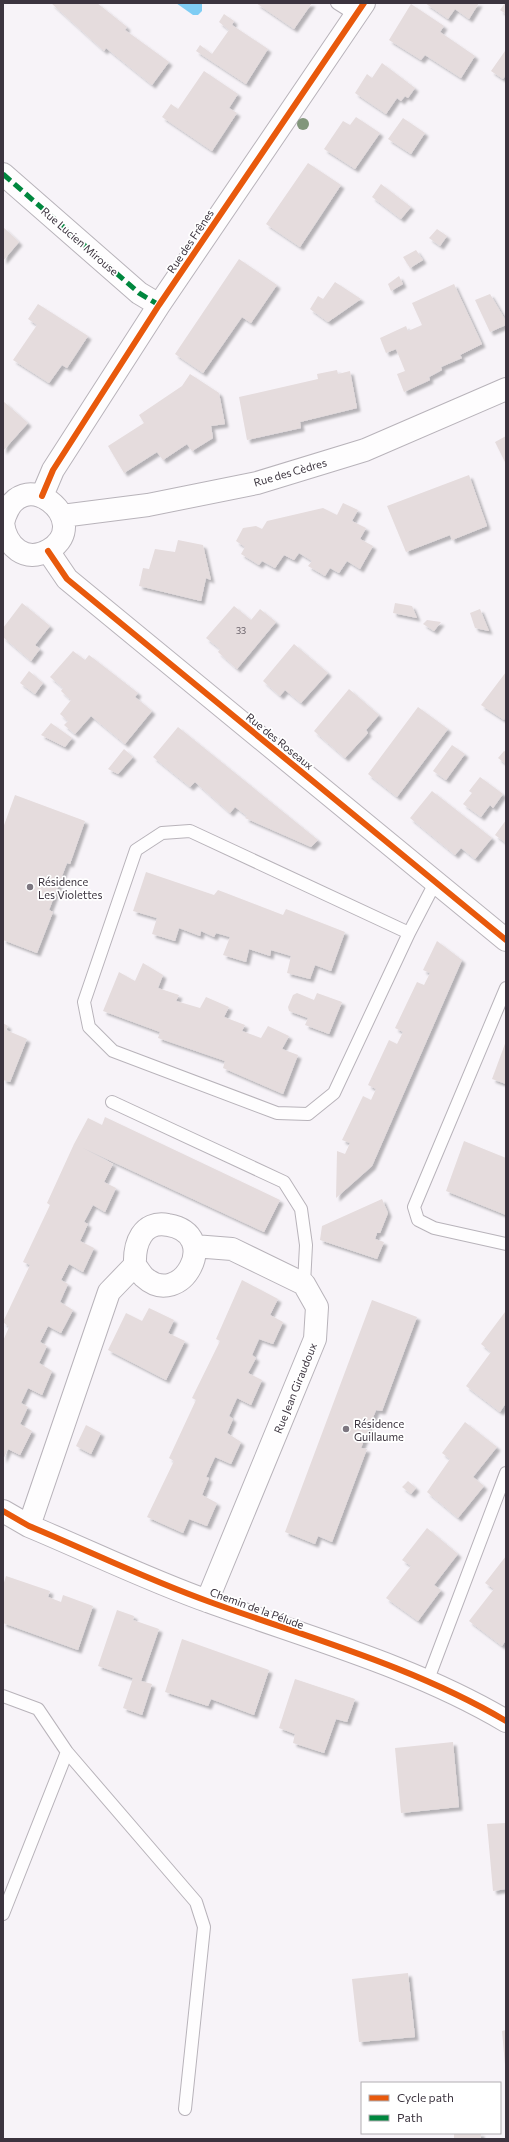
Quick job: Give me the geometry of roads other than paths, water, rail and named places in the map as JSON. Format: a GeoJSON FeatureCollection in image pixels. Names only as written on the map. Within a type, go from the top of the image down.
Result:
{"type":"FeatureCollection","features":[{"type":"Feature","properties":{"kind":"street","name":"Rue des Frênes"},"geometry":{"type":"LineString","coordinates":[[42,496],[53,470],[159,305],[360,9]]}},
{"type":"Feature","properties":{"kind":"street","name":"Rue Lucien Mirouse"},"geometry":{"type":"LineString","coordinates":[[3,174],[139,293],[159,305]]}},
{"type":"Feature","properties":{"kind":"street","name":"Rue des Cèdres"},"geometry":{"type":"LineString","coordinates":[[62,516],[148,505],[257,483],[365,450],[506,389]]}},
{"type":"Feature","properties":{"kind":"street"},"geometry":{"type":"LineString","coordinates":[[34,495],[42,496],[51,500],[62,516],[62,532],[59,540],[48,551],[38,554],[27,554],[17,550],[4,527],[17,499],[34,495]]}},
{"type":"Feature","properties":{"kind":"street","name":"Rue des Roseaux"},"geometry":{"type":"LineString","coordinates":[[48,551],[67,579],[436,882],[504,935]]}},
{"type":"Feature","properties":{"kind":"street"},"geometry":{"type":"LineString","coordinates":[[162,1224],[176,1226],[187,1234],[194,1246],[194,1262],[187,1275],[174,1284],[158,1285],[144,1278],[135,1265],[134,1251],[139,1238],[149,1228],[162,1224]]}},
{"type":"Feature","properties":{"kind":"street"},"geometry":{"type":"LineString","coordinates":[[194,1246],[232,1249],[304,1284]]}},
{"type":"Feature","properties":{"kind":"street"},"geometry":{"type":"LineString","coordinates":[[29,1526],[109,1292],[135,1265]]}},
{"type":"Feature","properties":{"kind":"street","name":"Rue Jean Giraudoux"},"geometry":{"type":"LineString","coordinates":[[207,1601],[315,1339],[317,1307],[304,1284]]}},
{"type":"Feature","properties":{"kind":"street","name":"Chemin de la Pélude"},"geometry":{"type":"LineString","coordinates":[[3,1511],[29,1526],[207,1601],[408,1673],[486,1709],[506,1721]]}},
{"type":"Feature","properties":{"kind":"lane"},"geometry":{"type":"LineString","coordinates":[[337,3],[360,9]]}},
{"type":"Feature","properties":{"kind":"lane"},"geometry":{"type":"LineString","coordinates":[[409,933],[190,831],[162,833],[136,850],[84,1002],[89,1027],[112,1051],[278,1113],[308,1114],[334,1094],[409,933],[436,882]]}},
{"type":"Feature","properties":{"kind":"lane"},"geometry":{"type":"LineString","coordinates":[[506,988],[414,1207],[418,1220],[434,1228],[506,1244]]}},
{"type":"Feature","properties":{"kind":"lane"},"geometry":{"type":"LineString","coordinates":[[112,1102],[284,1182],[301,1209],[306,1245],[304,1284]]}},
{"type":"Feature","properties":{"kind":"lane"},"geometry":{"type":"LineString","coordinates":[[427,1682],[506,1473]]}},
{"type":"Feature","properties":{"kind":"lane"},"geometry":{"type":"LineString","coordinates":[[3,1696],[38,1709],[67,1752],[196,1902],[204,1927],[185,2108]]}},
{"type":"Feature","properties":{"kind":"lane"},"geometry":{"type":"LineString","coordinates":[[3,1914],[67,1752]]}},
{"type":"Feature","properties":{"kind":"water"},"geometry":{"type":"Polygon","coordinates":[[[176,3],[202,3],[202,11],[198,15],[193,15],[176,3]]]}},
{"type":"Feature","properties":{"kind":"place","name":"Résidence Les Violettes"},"geometry":{"type":"Point","coordinates":[30,887]}},
{"type":"Feature","properties":{"kind":"place","name":"Résidence Guillaume"},"geometry":{"type":"Point","coordinates":[346,1429]}}]}
